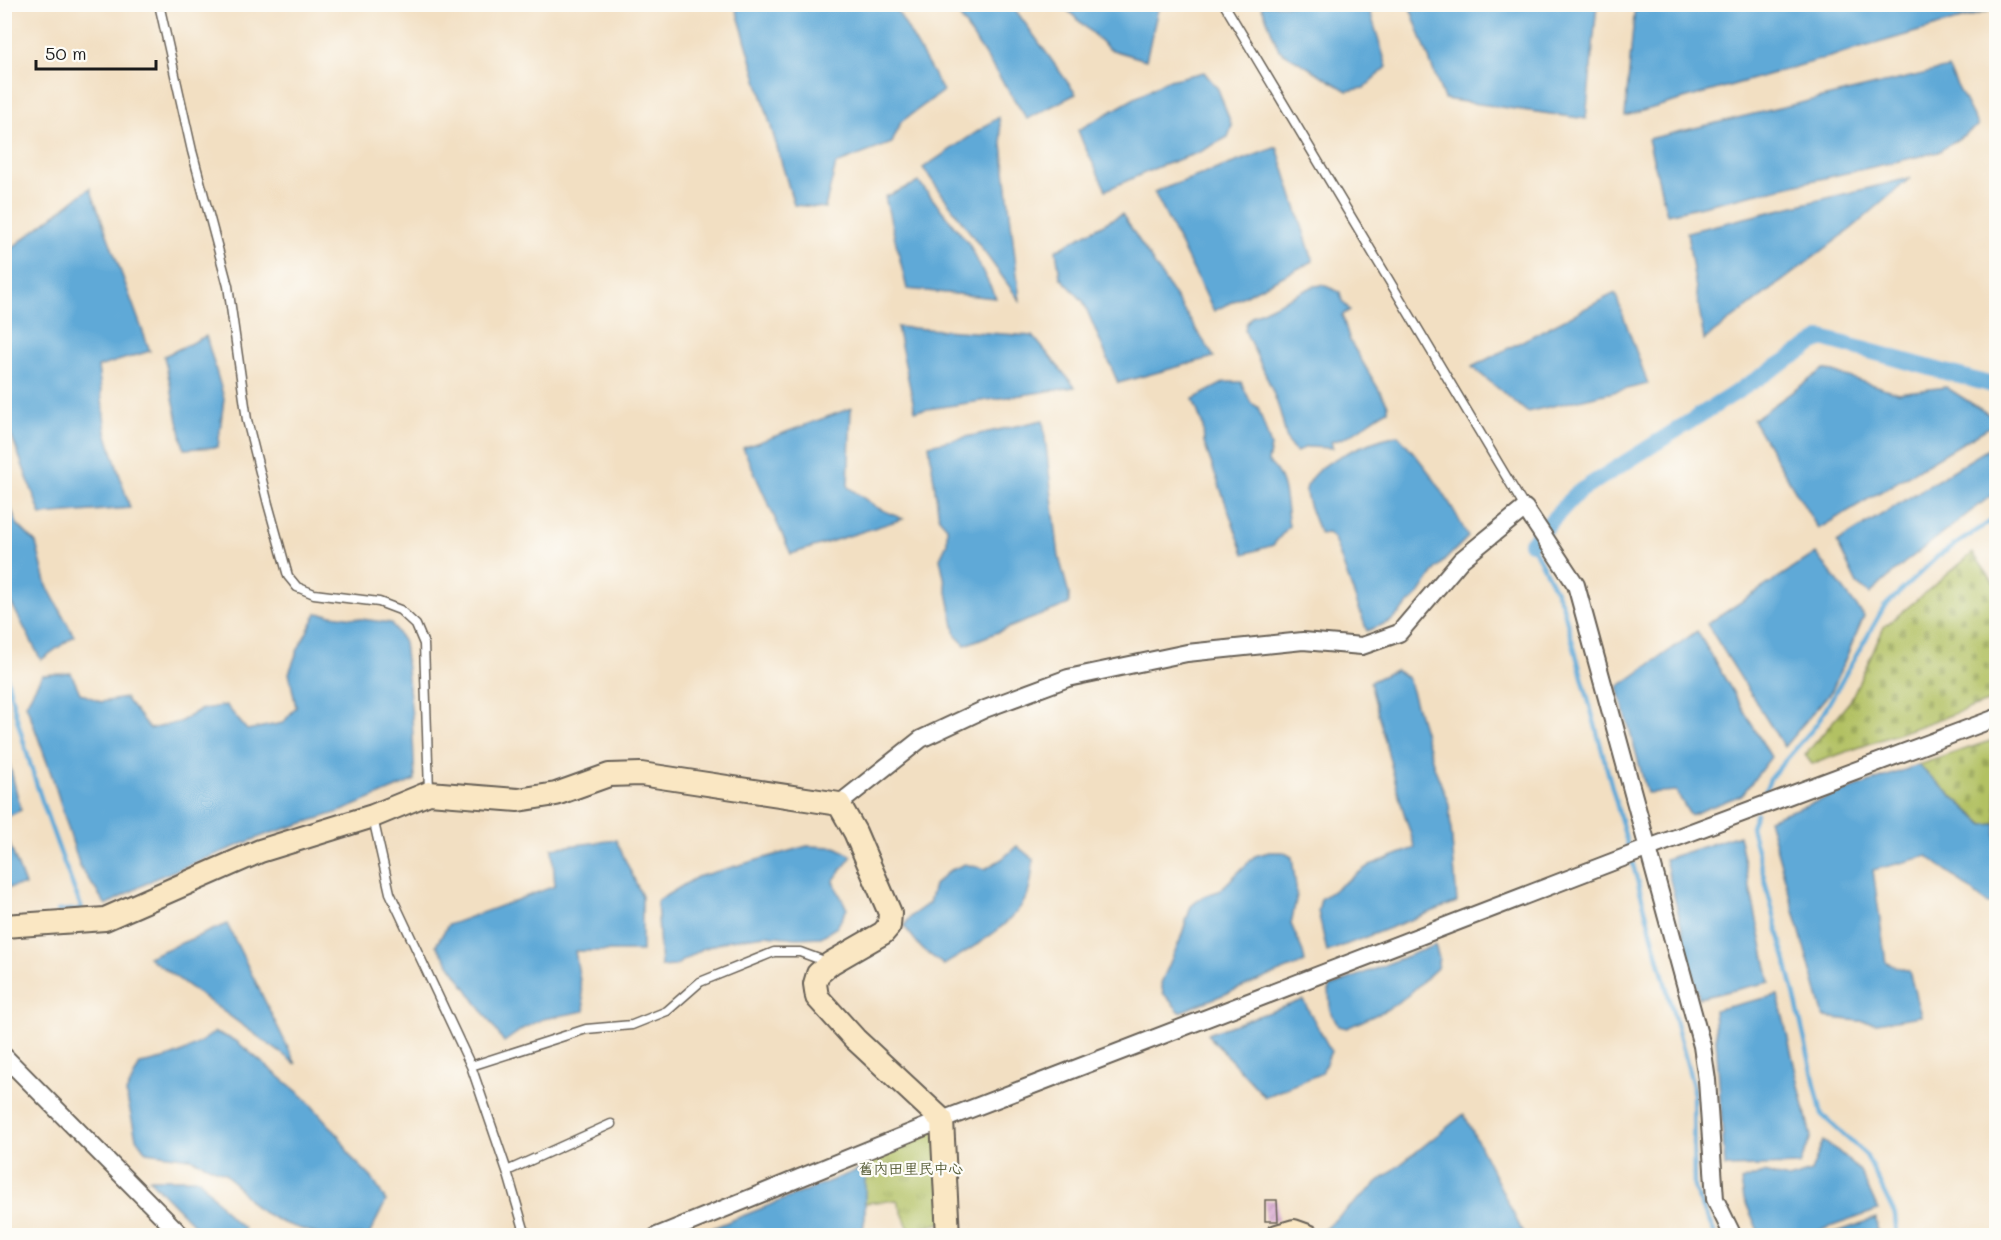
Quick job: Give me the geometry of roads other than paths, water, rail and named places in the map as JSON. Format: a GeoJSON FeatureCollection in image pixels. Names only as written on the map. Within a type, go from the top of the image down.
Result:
{"type":"FeatureCollection","features":[{"type":"Feature","properties":{"kind":"street"},"geometry":{"type":"LineString","coordinates":[[4,927],[105,919],[260,851],[373,816],[429,793],[518,800],[556,794],[609,775],[641,774],[839,804],[921,739],[986,709],[1068,678],[1187,653],[1303,640],[1362,646],[1399,633],[1461,560],[1525,508],[1576,585],[1646,849],[1702,1046],[1707,1080],[1715,1199],[1733,1236]]}},
{"type":"Feature","properties":{"kind":"street"},"geometry":{"type":"LineString","coordinates":[[657,1236],[942,1120],[1646,849],[1996,718]]}},
{"type":"Feature","properties":{"kind":"street"},"geometry":{"type":"LineString","coordinates":[[839,804],[855,832],[890,914],[889,926],[883,933],[831,963],[818,974],[815,984],[817,997],[855,1039],[942,1120],[948,1236]]}},
{"type":"Feature","properties":{"kind":"street"},"geometry":{"type":"LineString","coordinates":[[4,1056],[182,1236]]}},
{"type":"Feature","properties":{"kind":"street"},"geometry":{"type":"LineString","coordinates":[[1277,1236],[1294,1231],[1308,1236]]}},
{"type":"Feature","properties":{"kind":"lane"},"geometry":{"type":"LineString","coordinates":[[159,4],[192,151],[228,286],[247,420],[288,576],[297,587],[314,594],[379,602],[400,610],[417,625],[424,644],[429,793]]}},
{"type":"Feature","properties":{"kind":"lane"},"geometry":{"type":"LineString","coordinates":[[1224,4],[1525,508]]}},
{"type":"Feature","properties":{"kind":"lane"},"geometry":{"type":"LineString","coordinates":[[373,816],[390,893],[471,1066],[507,1171],[526,1236]]}},
{"type":"Feature","properties":{"kind":"lane"},"geometry":{"type":"LineString","coordinates":[[471,1066],[585,1029],[632,1025],[667,1011],[700,982],[774,952],[800,952],[831,963]]}},
{"type":"Feature","properties":{"kind":"lane"},"geometry":{"type":"LineString","coordinates":[[507,1171],[611,1124]]}},
{"type":"Feature","properties":{"kind":"water"},"geometry":{"type":"Polygon","coordinates":[[[1984,4],[1989,11],[1625,116],[1635,5],[1984,4]]]}},
{"type":"Feature","properties":{"kind":"water"},"geometry":{"type":"Polygon","coordinates":[[[735,5],[894,5],[943,91],[901,122],[892,143],[836,164],[825,208],[794,205],[735,5]]]}},
{"type":"Feature","properties":{"kind":"water"},"geometry":{"type":"Polygon","coordinates":[[[952,5],[1012,5],[1076,94],[1027,119],[952,5]]]}},
{"type":"Feature","properties":{"kind":"water"},"geometry":{"type":"Polygon","coordinates":[[[1062,5],[1159,5],[1146,60],[1109,49],[1062,5]]]}},
{"type":"Feature","properties":{"kind":"water"},"geometry":{"type":"Polygon","coordinates":[[[1261,5],[1368,5],[1387,67],[1364,88],[1347,91],[1279,50],[1261,5]]]}},
{"type":"Feature","properties":{"kind":"water"},"geometry":{"type":"Polygon","coordinates":[[[1409,5],[1597,5],[1586,119],[1444,99],[1409,5]]]}},
{"type":"Feature","properties":{"kind":"water"},"geometry":{"type":"Polygon","coordinates":[[[1948,68],[1978,126],[1938,152],[1667,214],[1648,139],[1948,68]]]}},
{"type":"Feature","properties":{"kind":"water"},"geometry":{"type":"Polygon","coordinates":[[[1204,72],[1218,89],[1232,126],[1228,137],[1200,152],[1158,167],[1106,190],[1078,130],[1165,81],[1204,72]]]}},
{"type":"Feature","properties":{"kind":"water"},"geometry":{"type":"Polygon","coordinates":[[[999,117],[1020,301],[923,168],[999,117]]]}},
{"type":"Feature","properties":{"kind":"water"},"geometry":{"type":"Polygon","coordinates":[[[1277,147],[1313,261],[1214,311],[1154,192],[1277,147]]]}},
{"type":"Feature","properties":{"kind":"water"},"geometry":{"type":"Polygon","coordinates":[[[1910,178],[1851,229],[1704,340],[1687,232],[1910,178]]]}},
{"type":"Feature","properties":{"kind":"water"},"geometry":{"type":"Polygon","coordinates":[[[919,182],[969,244],[996,298],[907,289],[885,197],[919,182]]]}},
{"type":"Feature","properties":{"kind":"water"},"geometry":{"type":"Polygon","coordinates":[[[90,188],[150,351],[98,367],[106,432],[130,508],[41,515],[5,418],[5,261],[9,250],[90,188]]]}},
{"type":"Feature","properties":{"kind":"water"},"geometry":{"type":"Polygon","coordinates":[[[1122,214],[1214,357],[1118,383],[1083,301],[1060,277],[1056,250],[1122,214]]]}},
{"type":"Feature","properties":{"kind":"water"},"geometry":{"type":"Polygon","coordinates":[[[1323,285],[1340,292],[1342,301],[1350,310],[1342,315],[1350,341],[1388,405],[1388,410],[1340,440],[1331,442],[1333,448],[1306,447],[1297,452],[1288,442],[1275,397],[1245,331],[1246,324],[1252,316],[1314,286],[1323,285]]]}},
{"type":"Feature","properties":{"kind":"water"},"geometry":{"type":"Polygon","coordinates":[[[1615,293],[1648,384],[1527,412],[1472,367],[1615,293]]]}},
{"type":"Feature","properties":{"kind":"water"},"geometry":{"type":"Polygon","coordinates":[[[897,327],[1033,336],[1075,387],[915,411],[897,327]]]}},
{"type":"Feature","properties":{"kind":"water"},"geometry":{"type":"Polygon","coordinates":[[[206,336],[224,398],[218,447],[184,449],[164,356],[206,336]]]}},
{"type":"Feature","properties":{"kind":"water"},"geometry":{"type":"Polygon","coordinates":[[[1824,369],[1898,393],[1946,387],[1996,419],[1996,423],[1818,529],[1753,420],[1824,369]]]}},
{"type":"Feature","properties":{"kind":"water"},"geometry":{"type":"Polygon","coordinates":[[[1225,382],[1241,382],[1251,403],[1258,407],[1271,446],[1268,462],[1279,475],[1282,483],[1289,526],[1273,545],[1244,554],[1204,443],[1203,426],[1193,399],[1225,382]]]}},
{"type":"Feature","properties":{"kind":"water"},"geometry":{"type":"Polygon","coordinates":[[[851,408],[848,487],[878,508],[903,519],[791,554],[743,448],[851,408]]]}},
{"type":"Feature","properties":{"kind":"water"},"geometry":{"type":"Polygon","coordinates":[[[1043,420],[1059,557],[1069,594],[1069,604],[965,645],[956,636],[940,558],[947,543],[947,527],[939,518],[929,445],[1043,420]]]}},
{"type":"Feature","properties":{"kind":"water"},"geometry":{"type":"Polygon","coordinates":[[[1398,435],[1437,483],[1468,537],[1436,569],[1420,593],[1391,621],[1367,631],[1334,539],[1328,533],[1320,534],[1309,506],[1306,490],[1310,480],[1319,470],[1344,454],[1398,435]]]}},
{"type":"Feature","properties":{"kind":"water"},"geometry":{"type":"Polygon","coordinates":[[[1996,444],[1996,492],[1903,564],[1870,594],[1857,584],[1837,542],[1996,444]]]}},
{"type":"Feature","properties":{"kind":"water"},"geometry":{"type":"Polygon","coordinates":[[[5,492],[17,524],[36,543],[47,586],[74,636],[41,660],[5,591],[5,492]]]}},
{"type":"Feature","properties":{"kind":"water"},"geometry":{"type":"Polygon","coordinates":[[[1816,553],[1864,616],[1832,690],[1784,747],[1707,624],[1816,553]]]}},
{"type":"Feature","properties":{"kind":"water"},"geometry":{"type":"Polygon","coordinates":[[[317,613],[391,623],[404,642],[412,716],[415,780],[342,811],[265,835],[156,878],[106,905],[80,867],[53,779],[26,704],[42,675],[71,673],[80,693],[101,702],[125,698],[150,729],[180,722],[199,710],[226,705],[247,730],[283,723],[296,707],[289,673],[298,649],[317,613]]]}},
{"type":"Feature","properties":{"kind":"water"},"geometry":{"type":"Polygon","coordinates":[[[1697,631],[1771,757],[1742,795],[1690,815],[1676,791],[1647,793],[1618,687],[1697,631]]]}},
{"type":"Feature","properties":{"kind":"water"},"geometry":{"type":"Polygon","coordinates":[[[1395,670],[1408,678],[1435,769],[1449,804],[1457,902],[1327,952],[1318,911],[1321,899],[1370,865],[1415,848],[1400,800],[1370,682],[1395,670]]]}},
{"type":"Feature","properties":{"kind":"water"},"geometry":{"type":"Polygon","coordinates":[[[5,747],[21,810],[4,818],[5,747]]]}},
{"type":"Feature","properties":{"kind":"water"},"geometry":{"type":"Polygon","coordinates":[[[1918,765],[1984,825],[1996,824],[1996,903],[1988,904],[1928,856],[1873,870],[1886,963],[1909,971],[1921,1016],[1877,1023],[1824,1017],[1768,819],[1918,765]]]}},
{"type":"Feature","properties":{"kind":"water"},"geometry":{"type":"Polygon","coordinates":[[[5,832],[25,885],[5,888],[5,832]]]}},
{"type":"Feature","properties":{"kind":"water"},"geometry":{"type":"Polygon","coordinates":[[[1739,835],[1770,982],[1699,998],[1665,859],[1739,835]]]}},
{"type":"Feature","properties":{"kind":"water"},"geometry":{"type":"Polygon","coordinates":[[[616,840],[642,896],[642,951],[575,951],[585,1011],[543,1019],[524,1028],[504,1042],[436,945],[448,925],[555,886],[552,848],[616,840]]]}},
{"type":"Feature","properties":{"kind":"water"},"geometry":{"type":"Polygon","coordinates":[[[807,846],[836,847],[852,856],[833,881],[847,909],[837,927],[821,937],[796,938],[765,935],[730,940],[702,949],[675,966],[661,967],[657,901],[697,877],[807,846]]]}},
{"type":"Feature","properties":{"kind":"water"},"geometry":{"type":"Polygon","coordinates":[[[1017,846],[1033,859],[1032,878],[1027,896],[1012,917],[991,935],[944,965],[922,949],[904,926],[911,916],[929,903],[934,885],[949,871],[965,864],[985,869],[1002,859],[1017,846]]]}},
{"type":"Feature","properties":{"kind":"water"},"geometry":{"type":"Polygon","coordinates":[[[1269,852],[1283,852],[1292,857],[1297,895],[1291,924],[1305,962],[1180,1012],[1163,993],[1161,983],[1180,940],[1191,906],[1204,896],[1219,891],[1255,856],[1269,852]]]}},
{"type":"Feature","properties":{"kind":"water"},"geometry":{"type":"Polygon","coordinates":[[[227,924],[296,1064],[148,957],[227,924]]]}},
{"type":"Feature","properties":{"kind":"water"},"geometry":{"type":"Polygon","coordinates":[[[1435,945],[1439,958],[1437,968],[1407,996],[1386,1010],[1347,1028],[1338,1026],[1330,1010],[1329,987],[1435,945]]]}},
{"type":"Feature","properties":{"kind":"water"},"geometry":{"type":"Polygon","coordinates":[[[1778,995],[1811,1137],[1800,1165],[1725,1167],[1714,1010],[1778,995]]]}},
{"type":"Feature","properties":{"kind":"water"},"geometry":{"type":"Polygon","coordinates":[[[1303,1000],[1331,1051],[1322,1073],[1265,1097],[1207,1034],[1303,1000]]]}},
{"type":"Feature","properties":{"kind":"water"},"geometry":{"type":"Polygon","coordinates":[[[215,1032],[236,1041],[304,1097],[339,1136],[351,1157],[372,1178],[386,1201],[369,1235],[320,1235],[283,1223],[257,1209],[225,1173],[190,1158],[146,1152],[136,1138],[126,1093],[140,1064],[180,1053],[215,1032]]]}},
{"type":"Feature","properties":{"kind":"water"},"geometry":{"type":"Polygon","coordinates":[[[1464,1114],[1524,1235],[1322,1235],[1321,1232],[1382,1179],[1464,1114]]]}},
{"type":"Feature","properties":{"kind":"water"},"geometry":{"type":"Polygon","coordinates":[[[1823,1141],[1860,1171],[1878,1210],[1807,1235],[1760,1235],[1744,1199],[1741,1181],[1763,1173],[1789,1179],[1811,1172],[1823,1141]]]}},
{"type":"Feature","properties":{"kind":"water"},"geometry":{"type":"Polygon","coordinates":[[[865,1167],[865,1218],[862,1235],[695,1235],[865,1167]]]}},
{"type":"Feature","properties":{"kind":"water"},"geometry":{"type":"Polygon","coordinates":[[[149,1179],[199,1179],[231,1218],[244,1228],[243,1235],[204,1235],[149,1179]]]}},
{"type":"Feature","properties":{"kind":"water"},"geometry":{"type":"Polygon","coordinates":[[[1876,1218],[1878,1235],[1829,1235],[1876,1218]]]}},
{"type":"Feature","properties":{"kind":"waterway"},"geometry":{"type":"LineString","coordinates":[[1531,543],[1577,493],[1822,338],[1996,386]]}},
{"type":"Feature","properties":{"kind":"waterway"},"geometry":{"type":"LineString","coordinates":[[1761,802],[1771,777],[1817,724],[1884,607],[1938,556],[1996,518]]}},
{"type":"Feature","properties":{"kind":"waterway"},"geometry":{"type":"LineString","coordinates":[[1531,543],[1562,603],[1693,1086],[1694,1189],[1716,1236]]}},
{"type":"Feature","properties":{"kind":"waterway"},"geometry":{"type":"LineString","coordinates":[[4,665],[19,727],[38,788],[82,909],[58,911]]}},
{"type":"Feature","properties":{"kind":"waterway"},"geometry":{"type":"LineString","coordinates":[[1756,813],[1751,827],[1793,989],[1822,1115],[1866,1155],[1895,1215],[1897,1236]]}},
{"type":"Feature","properties":{"kind":"park label","name":"舊內田里民中心"},"geometry":{"type":"Point","coordinates":[911,1169]}}]}
